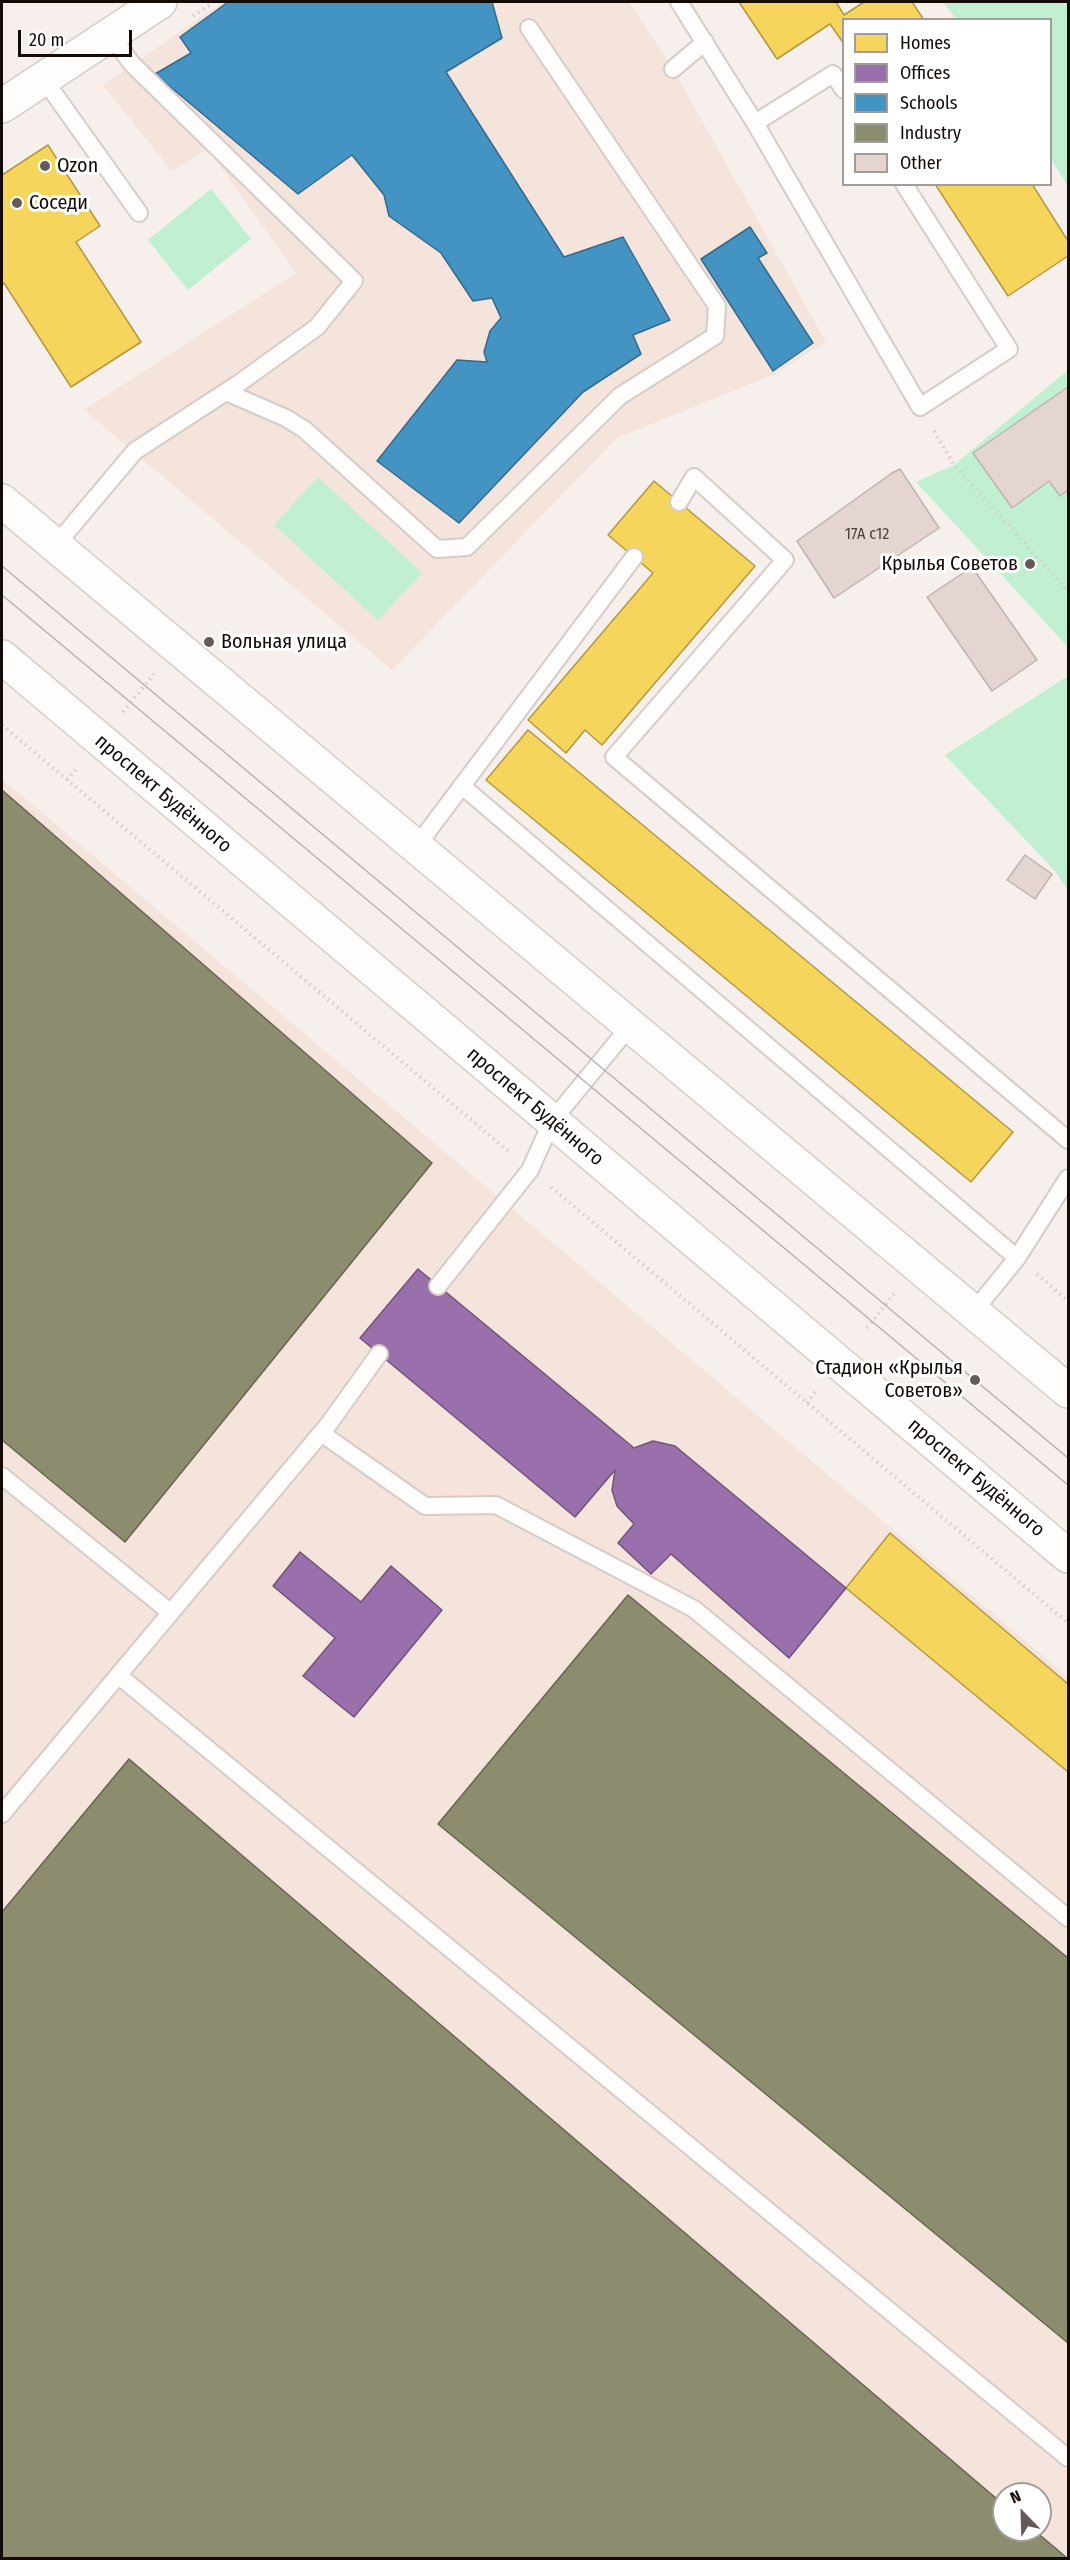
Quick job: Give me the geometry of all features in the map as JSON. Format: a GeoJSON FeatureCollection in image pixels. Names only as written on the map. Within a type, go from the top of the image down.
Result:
{"type":"FeatureCollection","features":[{"type":"Feature","properties":{"kind":"main road"},"geometry":{"type":"LineString","coordinates":[[2,105],[160,2]]}},
{"type":"Feature","properties":{"kind":"main road"},"geometry":{"type":"LineString","coordinates":[[2,501],[1068,1391]]}},
{"type":"Feature","properties":{"kind":"main road","name":"проспект Будённого"},"geometry":{"type":"LineString","coordinates":[[2,657],[1068,1556]]}},
{"type":"Feature","properties":{"kind":"lane"},"geometry":{"type":"LineString","coordinates":[[680,2],[756,123],[920,407],[1009,349],[905,186]]}},
{"type":"Feature","properties":{"kind":"lane"},"geometry":{"type":"LineString","coordinates":[[226,392],[286,418],[305,430],[437,549],[467,547],[620,396],[715,336],[717,306],[528,28]]}},
{"type":"Feature","properties":{"kind":"lane"},"geometry":{"type":"LineString","coordinates":[[55,546],[135,451],[226,392],[317,327],[354,281],[132,64],[110,34]]}},
{"type":"Feature","properties":{"kind":"lane"},"geometry":{"type":"LineString","coordinates":[[673,69],[705,42]]}},
{"type":"Feature","properties":{"kind":"lane"},"geometry":{"type":"LineString","coordinates":[[756,123],[833,74],[842,88]]}},
{"type":"Feature","properties":{"kind":"lane"},"geometry":{"type":"LineString","coordinates":[[43,78],[139,213]]}},
{"type":"Feature","properties":{"kind":"lane"},"geometry":{"type":"LineString","coordinates":[[679,502],[694,477],[785,560],[614,757],[1068,1140]]}},
{"type":"Feature","properties":{"kind":"lane"},"geometry":{"type":"LineString","coordinates":[[416,847],[634,557]]}},
{"type":"Feature","properties":{"kind":"lane"},"geometry":{"type":"LineString","coordinates":[[462,786],[1017,1258]]}},
{"type":"Feature","properties":{"kind":"lane"},"geometry":{"type":"LineString","coordinates":[[438,1286],[530,1170],[552,1121],[630,1026]]}},
{"type":"Feature","properties":{"kind":"lane"},"geometry":{"type":"LineString","coordinates":[[974,1311],[1017,1258],[1068,1178]]}},
{"type":"Feature","properties":{"kind":"lane"},"geometry":{"type":"LineString","coordinates":[[2,1814],[321,1433],[379,1354]]}},
{"type":"Feature","properties":{"kind":"lane"},"geometry":{"type":"LineString","coordinates":[[321,1433],[425,1506],[496,1506],[694,1610],[1068,1918]]}},
{"type":"Feature","properties":{"kind":"lane"},"geometry":{"type":"LineString","coordinates":[[2,1476],[170,1612]]}},
{"type":"Feature","properties":{"kind":"lane"},"geometry":{"type":"LineString","coordinates":[[118,1675],[1068,2458]]}},
{"type":"Feature","properties":{"kind":"path"},"geometry":{"type":"LineString","coordinates":[[920,407],[954,465],[1068,592]]}},
{"type":"Feature","properties":{"kind":"path"},"geometry":{"type":"LineString","coordinates":[[123,712],[154,674]]}},
{"type":"Feature","properties":{"kind":"path"},"geometry":{"type":"LineString","coordinates":[[1017,1258],[1068,1301]]}},
{"type":"Feature","properties":{"kind":"path"},"geometry":{"type":"LineString","coordinates":[[867,1328],[894,1294]]}},
{"type":"Feature","properties":{"kind":"shaded area"},"geometry":{"type":"Polygon","coordinates":[[[223,2],[629,2],[673,69],[826,342],[775,374],[617,438],[392,670],[84,410],[296,273],[208,149],[172,171],[103,85],[223,2]]]}},
{"type":"Feature","properties":{"kind":"shaded area"},"geometry":{"type":"Polygon","coordinates":[[[2,779],[1068,1677],[1068,2558],[2,2558],[2,779]]]}},
{"type":"Feature","properties":{"kind":"green space"},"geometry":{"type":"Polygon","coordinates":[[[943,2],[1068,2],[1068,186],[1052,161],[1052,18],[955,18],[943,2]]]}},
{"type":"Feature","properties":{"kind":"green space"},"geometry":{"type":"Polygon","coordinates":[[[211,189],[251,239],[188,290],[148,240],[211,189]]]}},
{"type":"Feature","properties":{"kind":"green space","name":"Крылья Советов"},"geometry":{"type":"Polygon","coordinates":[[[1068,370],[1068,647],[916,482],[954,465],[1068,370]]]}},
{"type":"Feature","properties":{"kind":"green space"},"geometry":{"type":"Polygon","coordinates":[[[318,477],[422,573],[378,620],[274,525],[318,477]]]}},
{"type":"Feature","properties":{"kind":"green space"},"geometry":{"type":"Polygon","coordinates":[[[1068,676],[1068,890],[1055,871],[945,755],[1068,676]]]}},
{"type":"Feature","properties":{"kind":"building: Homes"},"geometry":{"type":"Polygon","coordinates":[[[739,2],[836,2],[844,15],[864,2],[912,2],[923,18],[842,18],[842,41],[830,24],[777,59],[739,2]]]}},
{"type":"Feature","properties":{"kind":"building: Homes"},"geometry":{"type":"Polygon","coordinates":[[[48,145],[100,226],[76,242],[141,342],[71,387],[4,283],[2,285],[2,175],[48,145]]]}},
{"type":"Feature","properties":{"kind":"building: Homes"},"geometry":{"type":"Polygon","coordinates":[[[936,186],[1033,186],[1068,241],[1068,256],[1008,296],[936,186]]]}},
{"type":"Feature","properties":{"kind":"building: Homes"},"geometry":{"type":"Polygon","coordinates":[[[654,481],[755,566],[602,745],[585,730],[566,753],[528,720],[653,573],[608,535],[654,481]]]}},
{"type":"Feature","properties":{"kind":"building: Homes"},"geometry":{"type":"Polygon","coordinates":[[[528,730],[1013,1132],[971,1182],[486,780],[528,730]]]}},
{"type":"Feature","properties":{"kind":"building: Homes"},"geometry":{"type":"Polygon","coordinates":[[[890,1533],[1068,1684],[1068,1772],[846,1588],[890,1533]]]}},
{"type":"Feature","properties":{"kind":"building: Offices"},"geometry":{"type":"Polygon","coordinates":[[[418,1269],[634,1448],[653,1441],[675,1446],[846,1588],[789,1658],[671,1554],[651,1574],[618,1543],[634,1524],[617,1506],[612,1490],[615,1470],[575,1517],[360,1338],[418,1269]]]}},
{"type":"Feature","properties":{"kind":"building: Offices"},"geometry":{"type":"Polygon","coordinates":[[[300,1552],[361,1602],[391,1566],[442,1610],[354,1717],[303,1676],[335,1638],[273,1586],[300,1552]]]}},
{"type":"Feature","properties":{"kind":"building: Schools"},"geometry":{"type":"Polygon","coordinates":[[[228,2],[492,2],[502,38],[446,72],[564,257],[623,237],[670,320],[633,335],[641,354],[583,392],[459,523],[377,461],[457,360],[487,362],[484,352],[490,331],[501,318],[492,298],[473,301],[441,253],[389,216],[384,195],[352,155],[298,194],[155,74],[191,53],[180,37],[228,2]]]}},
{"type":"Feature","properties":{"kind":"building: Schools"},"geometry":{"type":"Polygon","coordinates":[[[750,227],[767,253],[758,258],[813,343],[773,371],[701,259],[750,227]]]}},
{"type":"Feature","properties":{"kind":"building: Industry"},"geometry":{"type":"Polygon","coordinates":[[[2,790],[432,1163],[125,1542],[2,1440],[2,790]]]}},
{"type":"Feature","properties":{"kind":"building: Industry"},"geometry":{"type":"Polygon","coordinates":[[[628,1595],[1068,1958],[1068,2343],[438,1824],[628,1595]]]}},
{"type":"Feature","properties":{"kind":"building: Industry"},"geometry":{"type":"Polygon","coordinates":[[[129,1759],[992,2495],[992,2542],[1048,2542],[1067,2558],[2,2558],[2,1912],[129,1759]]]}},
{"type":"Feature","properties":{"kind":"building: Other"},"geometry":{"type":"Polygon","coordinates":[[[1068,387],[1068,490],[1060,496],[1049,481],[1012,508],[973,453],[1068,387]]]}},
{"type":"Feature","properties":{"kind":"building: Other"},"geometry":{"type":"Polygon","coordinates":[[[900,469],[939,528],[834,598],[797,541],[900,469]]]}},
{"type":"Feature","properties":{"kind":"building: Other"},"geometry":{"type":"Polygon","coordinates":[[[972,567],[1037,660],[992,691],[927,597],[972,567]]]}},
{"type":"Feature","properties":{"kind":"building: Other"},"geometry":{"type":"Polygon","coordinates":[[[1025,855],[1052,874],[1035,899],[1007,880],[1025,855]]]}},
{"type":"Feature","properties":{"kind":"tram line"},"geometry":{"type":"LineString","coordinates":[[2,566],[1068,1458]]}},
{"type":"Feature","properties":{"kind":"tram line"},"geometry":{"type":"LineString","coordinates":[[2,595],[1068,1485]]}},
{"type":"Feature","properties":{"kind":"place","name":"Ozon"},"geometry":{"type":"Point","coordinates":[45,166]}},
{"type":"Feature","properties":{"kind":"place","name":"Соседи"},"geometry":{"type":"Point","coordinates":[17,203]}},
{"type":"Feature","properties":{"kind":"place","name":"Крылья Советов"},"geometry":{"type":"Point","coordinates":[1030,564]}},
{"type":"Feature","properties":{"kind":"place","name":"Вольная улица"},"geometry":{"type":"Point","coordinates":[209,642]}},
{"type":"Feature","properties":{"kind":"place","name":"Стадион «Крылья Советов»"},"geometry":{"type":"Point","coordinates":[975,1380]}}]}
